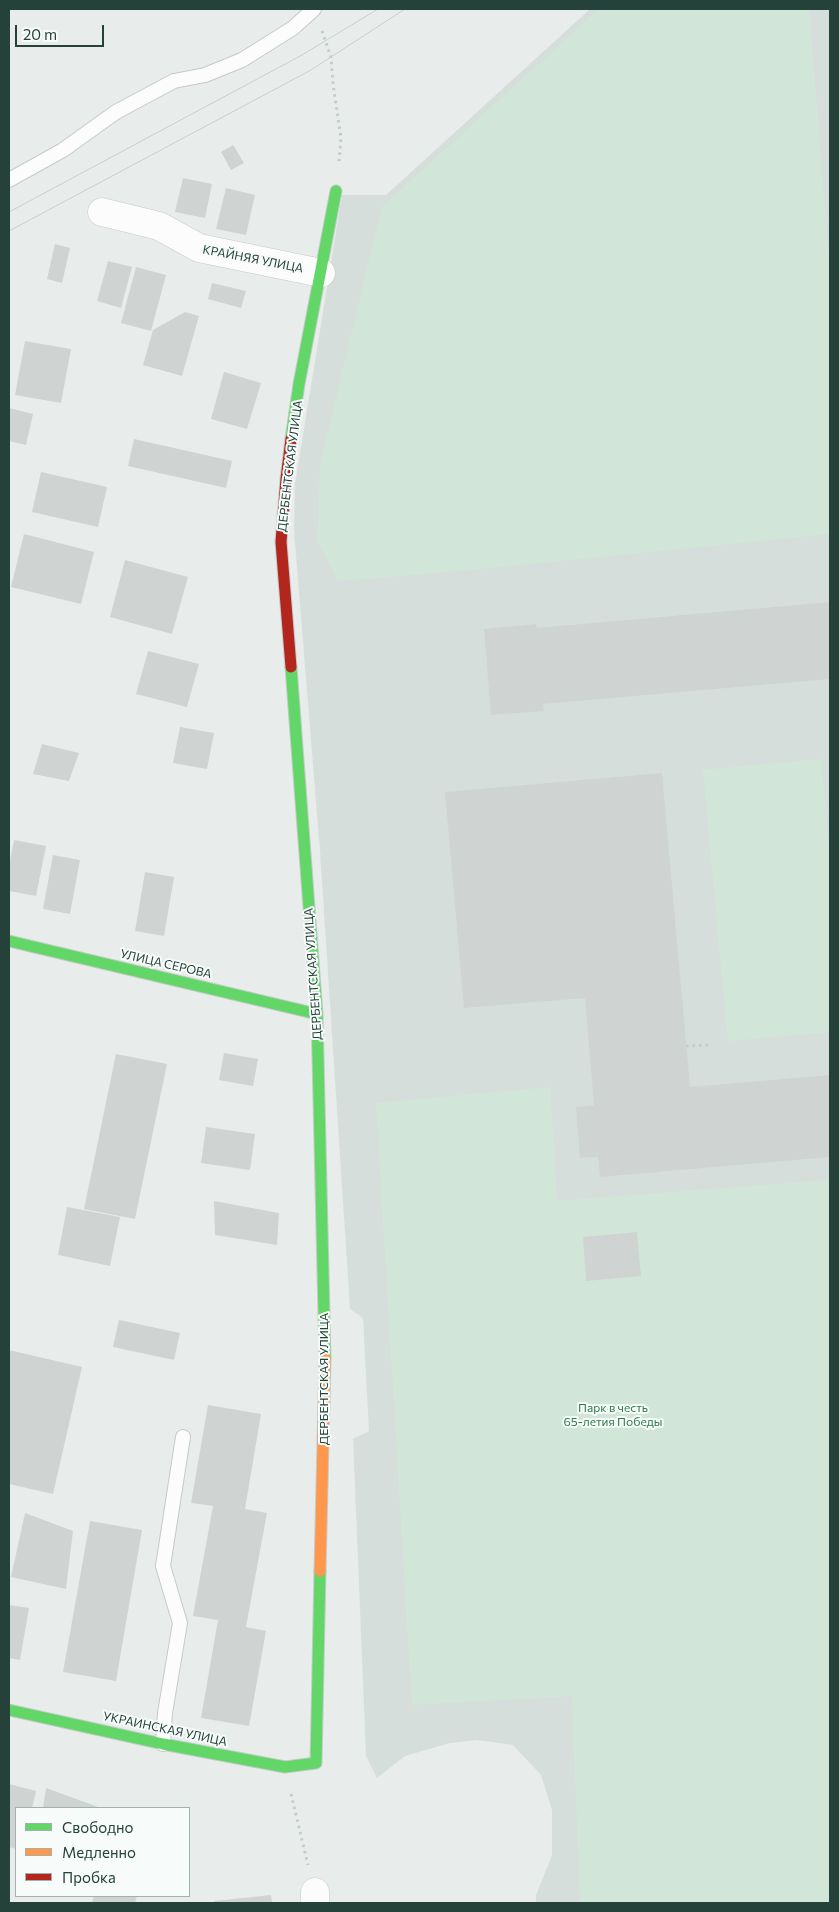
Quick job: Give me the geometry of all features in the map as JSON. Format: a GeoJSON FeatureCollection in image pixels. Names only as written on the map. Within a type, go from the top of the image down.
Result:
{"type":"FeatureCollection","features":[{"type":"Feature","properties":{"kind":"street","name":"ДЕРБЕНТСКАЯ УЛИЦА"},"geometry":{"type":"LineString","coordinates":[[316,1763],[325,1348],[317,1014],[281,542],[286,479],[299,384],[336,191]]}},
{"type":"Feature","properties":{"kind":"street","name":"КРАЙНЯЯ УЛИЦА"},"geometry":{"type":"LineString","coordinates":[[102,212],[159,226],[199,248],[321,273]]}},
{"type":"Feature","properties":{"kind":"street","name":"УЛИЦА СЕРОВА"},"geometry":{"type":"LineString","coordinates":[[9,941],[317,1014]]}},
{"type":"Feature","properties":{"kind":"street","name":"УКРАИНСКАЯ УЛИЦА"},"geometry":{"type":"LineString","coordinates":[[9,1710],[163,1744],[285,1767],[316,1763]]}},
{"type":"Feature","properties":{"kind":"lane"},"geometry":{"type":"LineString","coordinates":[[9,180],[63,150],[116,112],[174,82],[205,75],[242,60],[293,28],[314,9]]}},
{"type":"Feature","properties":{"kind":"lane"},"geometry":{"type":"LineString","coordinates":[[163,1744],[165,1713],[180,1623],[163,1566],[183,1437]]}},
{"type":"Feature","properties":{"kind":"path"},"geometry":{"type":"LineString","coordinates":[[320,27],[331,57],[333,84],[342,138],[336,191]]}},
{"type":"Feature","properties":{"kind":"path"},"geometry":{"type":"LineString","coordinates":[[686,1046],[710,1044]]}},
{"type":"Feature","properties":{"kind":"path"},"geometry":{"type":"LineString","coordinates":[[285,1767],[315,1897]]}},
{"type":"Feature","properties":{"kind":"shaded area"},"geometry":{"type":"Polygon","coordinates":[[[590,9],[830,9],[830,1903],[536,1903],[536,1895],[552,1855],[552,1810],[541,1775],[513,1745],[477,1740],[450,1743],[405,1756],[377,1778],[366,1756],[353,1439],[369,1431],[363,1318],[350,1309],[320,851],[294,531],[295,484],[342,195],[386,195],[590,9]]]}},
{"type":"Feature","properties":{"kind":"green space"},"geometry":{"type":"Polygon","coordinates":[[[599,9],[809,9],[830,272],[830,534],[460,571],[338,581],[318,541],[320,465],[382,207],[599,9]]]}},
{"type":"Feature","properties":{"kind":"green space"},"geometry":{"type":"Polygon","coordinates":[[[821,759],[830,859],[830,1032],[728,1041],[703,770],[821,759]]]}},
{"type":"Feature","properties":{"kind":"green space","name":"Парк в честь 65-летия Победы"},"geometry":{"type":"Polygon","coordinates":[[[550,1087],[557,1201],[830,1180],[830,1903],[580,1903],[572,1696],[412,1705],[376,1103],[550,1087]]]}},
{"type":"Feature","properties":{"kind":"building"},"geometry":{"type":"Polygon","coordinates":[[[233,145],[244,163],[231,170],[221,152],[233,145]]]}},
{"type":"Feature","properties":{"kind":"building"},"geometry":{"type":"Polygon","coordinates":[[[183,178],[212,184],[205,218],[175,212],[183,178]]]}},
{"type":"Feature","properties":{"kind":"building"},"geometry":{"type":"Polygon","coordinates":[[[226,188],[255,195],[246,235],[216,229],[226,188]]]}},
{"type":"Feature","properties":{"kind":"building"},"geometry":{"type":"Polygon","coordinates":[[[55,244],[70,248],[62,283],[47,279],[55,244]]]}},
{"type":"Feature","properties":{"kind":"building"},"geometry":{"type":"Polygon","coordinates":[[[108,261],[132,267],[121,308],[97,301],[108,261]]]}},
{"type":"Feature","properties":{"kind":"building"},"geometry":{"type":"Polygon","coordinates":[[[136,267],[166,275],[151,331],[121,323],[136,267]]]}},
{"type":"Feature","properties":{"kind":"building"},"geometry":{"type":"Polygon","coordinates":[[[212,283],[246,291],[241,308],[208,299],[212,283]]]}},
{"type":"Feature","properties":{"kind":"building"},"geometry":{"type":"Polygon","coordinates":[[[185,312],[199,316],[182,376],[143,365],[153,330],[185,312]]]}},
{"type":"Feature","properties":{"kind":"building"},"geometry":{"type":"Polygon","coordinates":[[[25,341],[71,349],[61,403],[15,395],[25,341]]]}},
{"type":"Feature","properties":{"kind":"building"},"geometry":{"type":"Polygon","coordinates":[[[224,372],[261,383],[247,429],[211,419],[224,372]]]}},
{"type":"Feature","properties":{"kind":"building"},"geometry":{"type":"Polygon","coordinates":[[[9,408],[33,414],[26,445],[9,441],[9,408]]]}},
{"type":"Feature","properties":{"kind":"building"},"geometry":{"type":"Polygon","coordinates":[[[134,439],[232,461],[226,488],[128,466],[134,439]]]}},
{"type":"Feature","properties":{"kind":"building"},"geometry":{"type":"Polygon","coordinates":[[[41,472],[107,487],[98,527],[32,512],[41,472]]]}},
{"type":"Feature","properties":{"kind":"building"},"geometry":{"type":"Polygon","coordinates":[[[24,534],[94,552],[81,604],[11,587],[24,534]]]}},
{"type":"Feature","properties":{"kind":"building"},"geometry":{"type":"Polygon","coordinates":[[[125,560],[188,577],[172,634],[110,617],[125,560]]]}},
{"type":"Feature","properties":{"kind":"building"},"geometry":{"type":"Polygon","coordinates":[[[830,602],[830,679],[543,704],[544,711],[491,715],[484,629],[536,624],[537,628],[830,602]]]}},
{"type":"Feature","properties":{"kind":"building"},"geometry":{"type":"Polygon","coordinates":[[[148,651],[199,664],[187,707],[136,694],[148,651]]]}},
{"type":"Feature","properties":{"kind":"building"},"geometry":{"type":"Polygon","coordinates":[[[180,727],[214,733],[207,769],[173,763],[180,727]]]}},
{"type":"Feature","properties":{"kind":"building"},"geometry":{"type":"Polygon","coordinates":[[[42,744],[79,753],[69,781],[33,774],[42,744]]]}},
{"type":"Feature","properties":{"kind":"building"},"geometry":{"type":"Polygon","coordinates":[[[662,773],[690,1087],[830,1075],[830,1157],[600,1177],[598,1157],[580,1158],[576,1107],[594,1105],[585,998],[464,1008],[445,792],[662,773]]]}},
{"type":"Feature","properties":{"kind":"building"},"geometry":{"type":"Polygon","coordinates":[[[14,840],[46,846],[36,896],[9,891],[9,866],[14,840]]]}},
{"type":"Feature","properties":{"kind":"building"},"geometry":{"type":"Polygon","coordinates":[[[53,855],[80,860],[70,914],[43,909],[53,855]]]}},
{"type":"Feature","properties":{"kind":"building"},"geometry":{"type":"Polygon","coordinates":[[[145,872],[174,877],[164,936],[135,931],[145,872]]]}},
{"type":"Feature","properties":{"kind":"building"},"geometry":{"type":"Polygon","coordinates":[[[224,1053],[258,1059],[253,1086],[219,1080],[224,1053]]]}},
{"type":"Feature","properties":{"kind":"building"},"geometry":{"type":"Polygon","coordinates":[[[116,1054],[167,1064],[135,1219],[84,1209],[116,1054]]]}},
{"type":"Feature","properties":{"kind":"building"},"geometry":{"type":"Polygon","coordinates":[[[206,1127],[255,1134],[250,1170],[201,1163],[206,1127]]]}},
{"type":"Feature","properties":{"kind":"building"},"geometry":{"type":"Polygon","coordinates":[[[214,1201],[279,1213],[277,1245],[215,1235],[214,1201]]]}},
{"type":"Feature","properties":{"kind":"building"},"geometry":{"type":"Polygon","coordinates":[[[67,1207],[120,1217],[110,1266],[58,1255],[67,1207]]]}},
{"type":"Feature","properties":{"kind":"building"},"geometry":{"type":"Polygon","coordinates":[[[637,1232],[641,1276],[586,1281],[583,1237],[637,1232]]]}},
{"type":"Feature","properties":{"kind":"building"},"geometry":{"type":"Polygon","coordinates":[[[119,1320],[180,1333],[174,1360],[113,1347],[119,1320]]]}},
{"type":"Feature","properties":{"kind":"building"},"geometry":{"type":"Polygon","coordinates":[[[9,1350],[82,1367],[53,1494],[9,1484],[9,1350]]]}},
{"type":"Feature","properties":{"kind":"building"},"geometry":{"type":"Polygon","coordinates":[[[208,1405],[261,1414],[245,1509],[267,1513],[246,1627],[266,1631],[249,1726],[201,1718],[218,1620],[193,1616],[213,1506],[191,1503],[208,1405]]]}},
{"type":"Feature","properties":{"kind":"building"},"geometry":{"type":"Polygon","coordinates":[[[25,1513],[73,1531],[66,1589],[11,1577],[25,1513]]]}},
{"type":"Feature","properties":{"kind":"building"},"geometry":{"type":"Polygon","coordinates":[[[90,1521],[142,1530],[116,1681],[63,1672],[90,1521]]]}},
{"type":"Feature","properties":{"kind":"building"},"geometry":{"type":"Polygon","coordinates":[[[9,1605],[29,1608],[20,1660],[9,1658],[9,1605]]]}},
{"type":"Feature","properties":{"kind":"building"},"geometry":{"type":"Polygon","coordinates":[[[9,1784],[36,1791],[32,1807],[15,1807],[15,1849],[9,1847],[9,1784]]]}},
{"type":"Feature","properties":{"kind":"building"},"geometry":{"type":"Polygon","coordinates":[[[46,1788],[98,1807],[43,1807],[46,1788]]]}},
{"type":"Feature","properties":{"kind":"building"},"geometry":{"type":"Polygon","coordinates":[[[271,1895],[272,1903],[215,1903],[214,1901],[271,1895]]]}},
{"type":"Feature","properties":{"kind":"building"},"geometry":{"type":"Polygon","coordinates":[[[94,1897],[137,1897],[135,1903],[92,1903],[94,1897]]]}},
{"type":"Feature","properties":{"kind":"tram line"},"geometry":{"type":"LineString","coordinates":[[9,212],[302,55],[378,9]]}},
{"type":"Feature","properties":{"kind":"tram line"},"geometry":{"type":"LineString","coordinates":[[9,231],[311,70],[405,9]]}},
{"type":"Feature","properties":{"kind":"traffic: fast"},"geometry":{"type":"LineString","coordinates":[[291,439],[299,384],[336,191]]}},
{"type":"Feature","properties":{"kind":"traffic: fast"},"geometry":{"type":"LineString","coordinates":[[291,667],[317,1014],[325,1358]]}},
{"type":"Feature","properties":{"kind":"traffic: fast"},"geometry":{"type":"LineString","coordinates":[[9,941],[317,1014]]}},
{"type":"Feature","properties":{"kind":"traffic: fast"},"geometry":{"type":"LineString","coordinates":[[9,1710],[163,1744],[285,1767],[316,1763],[320,1571]]}},
{"type":"Feature","properties":{"kind":"traffic: slow"},"geometry":{"type":"LineString","coordinates":[[320,1571],[325,1358]]}},
{"type":"Feature","properties":{"kind":"traffic: jam"},"geometry":{"type":"LineString","coordinates":[[291,439],[281,542],[291,667]]}}]}
